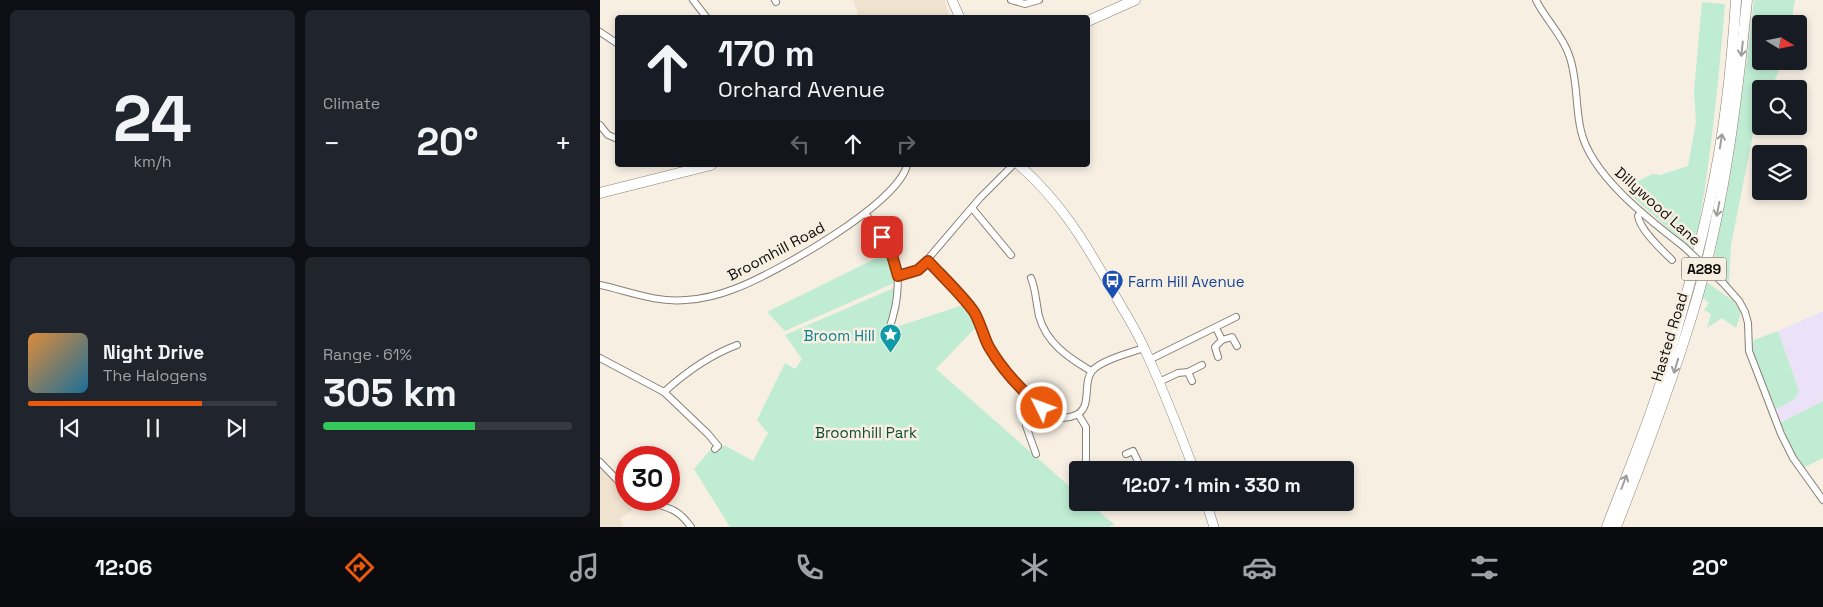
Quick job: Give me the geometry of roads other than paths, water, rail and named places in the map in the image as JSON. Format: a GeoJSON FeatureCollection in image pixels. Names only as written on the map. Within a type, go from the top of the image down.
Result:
{"type":"FeatureCollection","features":[{"type":"Feature","properties":{"kind":"main road"},"geometry":{"type":"LineString","coordinates":[[952,0],[959,15]]}},
{"type":"Feature","properties":{"kind":"main road"},"geometry":{"type":"LineString","coordinates":[[1090,20],[1136,0]]}},
{"type":"Feature","properties":{"kind":"main road","name":"Hasted Road"},"geometry":{"type":"LineString","coordinates":[[1606,527],[1661,383],[1688,291],[1703,231],[1712,194],[1726,105],[1736,0]]}},
{"type":"Feature","properties":{"kind":"main road","name":"Hasted Road"},"geometry":{"type":"LineString","coordinates":[[1616,527],[1670,386],[1698,294],[1713,233],[1737,103],[1747,0]]}},
{"type":"Feature","properties":{"kind":"main road"},"geometry":{"type":"LineString","coordinates":[[600,193],[703,167]]}},
{"type":"Feature","properties":{"kind":"main road"},"geometry":{"type":"LineString","coordinates":[[1021,167],[1052,197],[1078,231],[1144,348],[1191,461]]}},
{"type":"Feature","properties":{"kind":"main road"},"geometry":{"type":"LineString","coordinates":[[1209,511],[1214,527]]}},
{"type":"Feature","properties":{"kind":"street"},"geometry":{"type":"LineString","coordinates":[[693,0],[704,15]]}},
{"type":"Feature","properties":{"kind":"street"},"geometry":{"type":"LineString","coordinates":[[1011,0],[1025,4],[1039,0]]}},
{"type":"Feature","properties":{"kind":"street","name":"Dillywood Lane"},"geometry":{"type":"LineString","coordinates":[[1536,0],[1570,56],[1580,130],[1585,146],[1593,161],[1605,176],[1642,212],[1701,261],[1739,301],[1748,323],[1749,351],[1781,434],[1793,458],[1823,500]]}},
{"type":"Feature","properties":{"kind":"street"},"geometry":{"type":"LineString","coordinates":[[600,32],[615,42]]}},
{"type":"Feature","properties":{"kind":"street"},"geometry":{"type":"LineString","coordinates":[[600,125],[612,139],[615,140]]}},
{"type":"Feature","properties":{"kind":"street","name":"Broomhill Road"},"geometry":{"type":"LineString","coordinates":[[600,285],[650,298],[673,301],[691,300],[735,289],[817,246],[865,212],[898,184],[907,167]]}},
{"type":"Feature","properties":{"kind":"street"},"geometry":{"type":"LineString","coordinates":[[898,276],[918,270],[928,261],[972,208],[1011,167]]}},
{"type":"Feature","properties":{"kind":"street"},"geometry":{"type":"LineString","coordinates":[[972,208],[1011,255]]}},
{"type":"Feature","properties":{"kind":"street"},"geometry":{"type":"LineString","coordinates":[[865,212],[890,248],[898,276],[899,293],[888,332]]}},
{"type":"Feature","properties":{"kind":"street"},"geometry":{"type":"LineString","coordinates":[[1642,212],[1638,216],[1639,221],[1650,237],[1672,260]]}},
{"type":"Feature","properties":{"kind":"street"},"geometry":{"type":"LineString","coordinates":[[928,261],[973,310],[990,347],[1008,374],[1035,402],[1054,416],[1068,418],[1078,414],[1085,405],[1088,379],[1091,372],[1099,365],[1144,348]]}},
{"type":"Feature","properties":{"kind":"street"},"geometry":{"type":"LineString","coordinates":[[1031,278],[1039,317],[1046,333],[1057,347],[1091,372]]}},
{"type":"Feature","properties":{"kind":"street"},"geometry":{"type":"LineString","coordinates":[[1149,360],[1236,317]]}},
{"type":"Feature","properties":{"kind":"street"},"geometry":{"type":"LineString","coordinates":[[1216,328],[1222,340]]}},
{"type":"Feature","properties":{"kind":"street"},"geometry":{"type":"LineString","coordinates":[[1216,355],[1215,347],[1222,340],[1232,337],[1238,343]]}},
{"type":"Feature","properties":{"kind":"street"},"geometry":{"type":"LineString","coordinates":[[664,392],[682,375],[737,345]]}},
{"type":"Feature","properties":{"kind":"street"},"geometry":{"type":"LineString","coordinates":[[600,358],[664,392],[708,434],[718,446],[715,449]]}},
{"type":"Feature","properties":{"kind":"street"},"geometry":{"type":"LineString","coordinates":[[1159,382],[1178,373],[1188,372],[1202,364]]}},
{"type":"Feature","properties":{"kind":"street"},"geometry":{"type":"LineString","coordinates":[[1188,372],[1192,381]]}},
{"type":"Feature","properties":{"kind":"street"},"geometry":{"type":"LineString","coordinates":[[1035,402],[1025,415],[1026,426],[1036,454]]}},
{"type":"Feature","properties":{"kind":"street"},"geometry":{"type":"LineString","coordinates":[[1078,414],[1086,427],[1086,461]]}},
{"type":"Feature","properties":{"kind":"street"},"geometry":{"type":"LineString","coordinates":[[1126,454],[1133,451],[1138,461]]}},
{"type":"Feature","properties":{"kind":"street"},"geometry":{"type":"LineString","coordinates":[[600,462],[615,478]]}},
{"type":"Feature","properties":{"kind":"street"},"geometry":{"type":"LineString","coordinates":[[676,511],[682,515],[691,527]]}},
{"type":"Feature","properties":{"kind":"place","name":"Farm Hill Avenue"},"geometry":{"type":"Point","coordinates":[1112,300]}},
{"type":"Feature","properties":{"kind":"place","name":"Broom Hill"},"geometry":{"type":"Point","coordinates":[891,354]}},
{"type":"Feature","properties":{"kind":"park label","name":"Broomhill Park"},"geometry":{"type":"Point","coordinates":[866,432]}}]}
